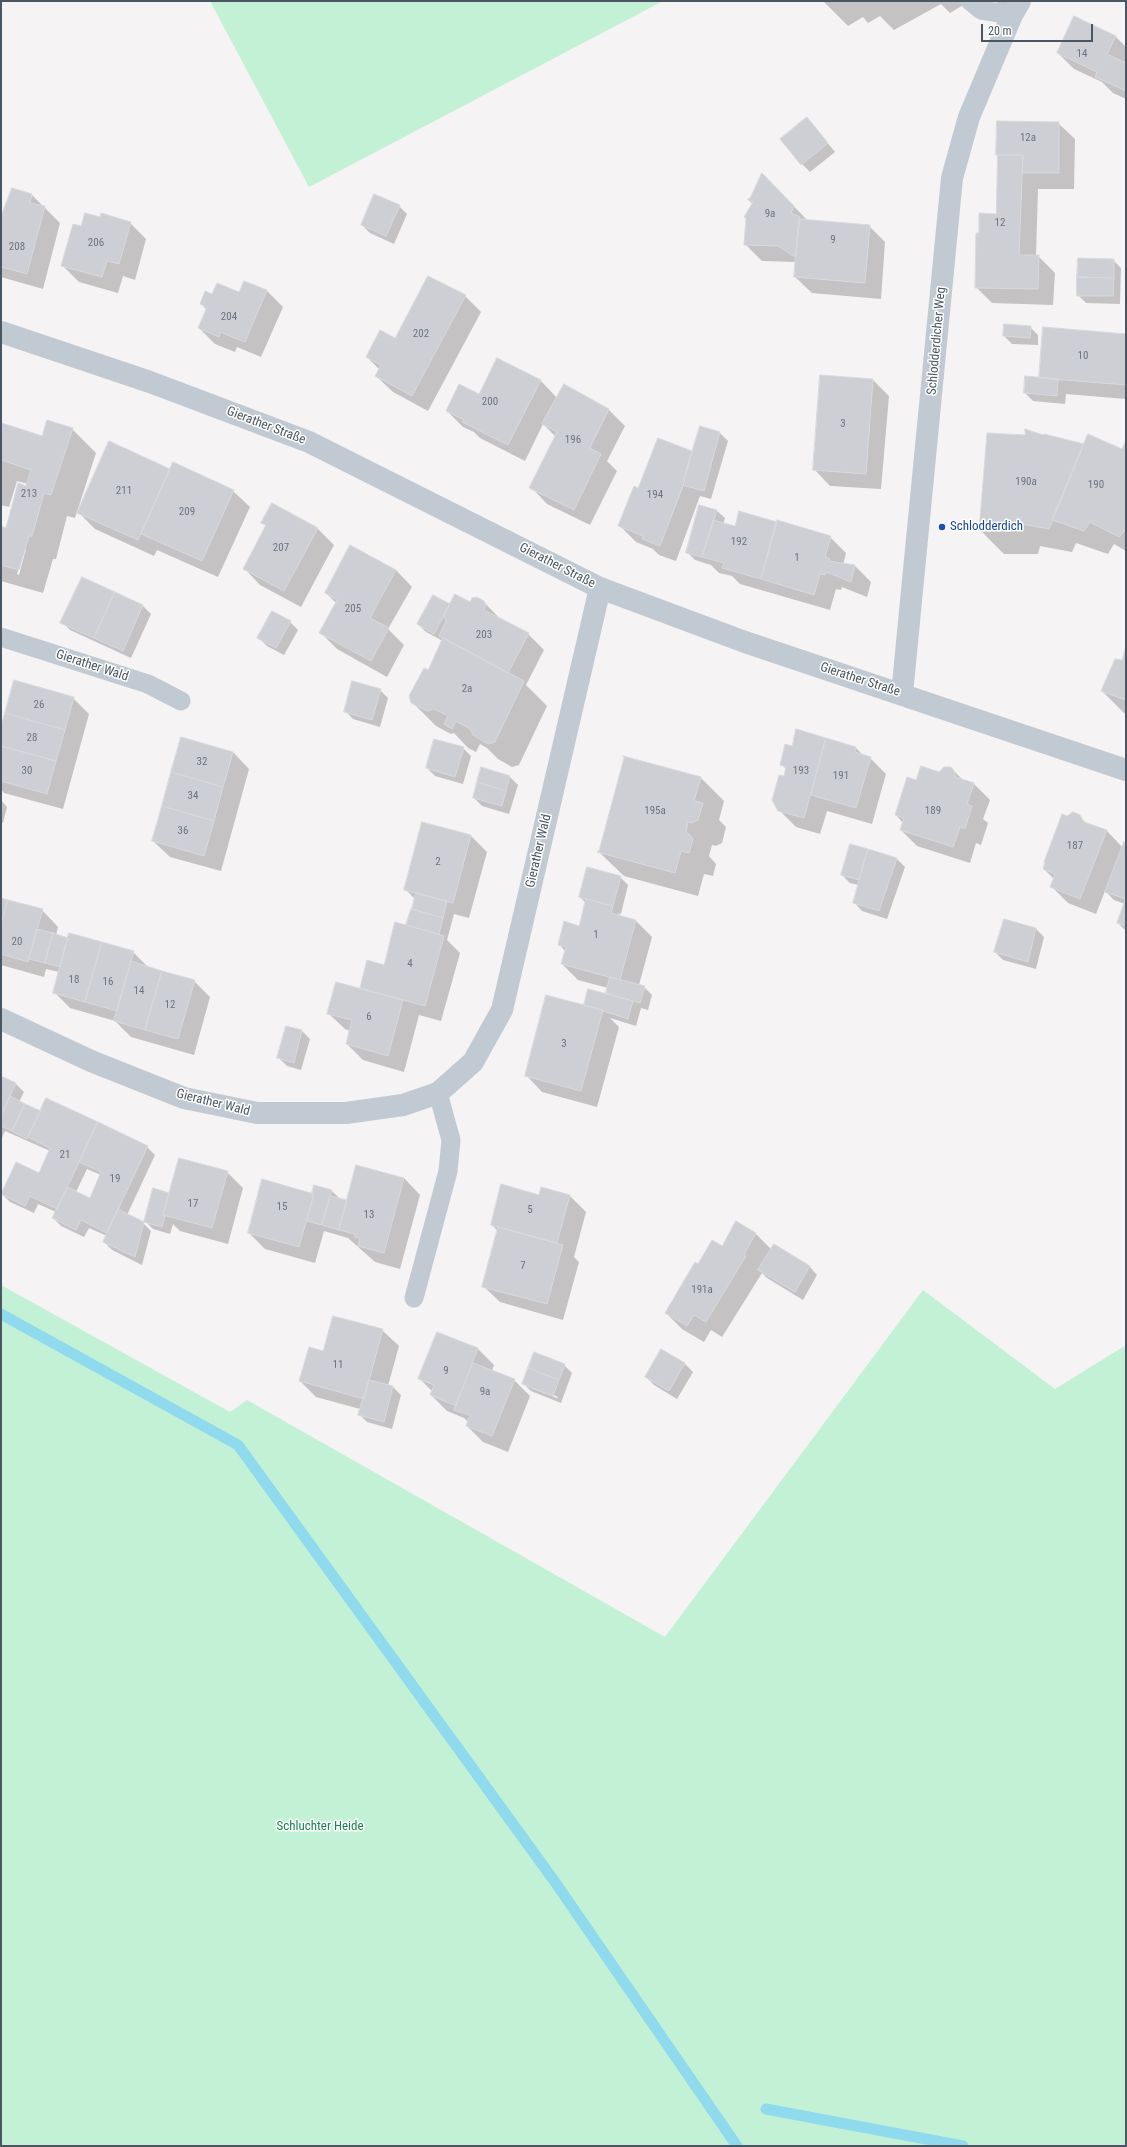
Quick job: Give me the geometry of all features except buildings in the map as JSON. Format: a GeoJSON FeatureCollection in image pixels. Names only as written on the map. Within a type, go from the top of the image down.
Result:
{"type":"FeatureCollection","features":[{"type":"Feature","properties":{"kind":"street","name":"Schlodderdicher Weg"},"geometry":{"type":"LineString","coordinates":[[902,694],[952,178],[969,117],[1016,8]]}},
{"type":"Feature","properties":{"kind":"street","name":"Gierather Straße"},"geometry":{"type":"LineString","coordinates":[[1,332],[150,382],[309,442],[600,588],[745,642],[1126,770]]}},
{"type":"Feature","properties":{"kind":"street","name":"Gierather Wald"},"geometry":{"type":"LineString","coordinates":[[1,1019],[91,1060],[184,1098],[257,1113],[346,1113],[403,1105],[438,1093],[474,1062],[502,1010],[600,588]]}},
{"type":"Feature","properties":{"kind":"lane"},"geometry":{"type":"LineString","coordinates":[[970,1],[981,10],[1016,8]]}},
{"type":"Feature","properties":{"kind":"lane","name":"Gierather Wald"},"geometry":{"type":"LineString","coordinates":[[1,637],[148,684],[181,701]]}},
{"type":"Feature","properties":{"kind":"lane"},"geometry":{"type":"LineString","coordinates":[[414,1298],[449,1163],[451,1140],[438,1093]]}},
{"type":"Feature","properties":{"kind":"green space"},"geometry":{"type":"Polygon","coordinates":[[[210,1],[663,1],[309,187],[210,1]]]}},
{"type":"Feature","properties":{"kind":"green space","name":"Schluchter Heide"},"geometry":{"type":"Polygon","coordinates":[[[1,1285],[230,1412],[247,1400],[665,1637],[923,1290],[1055,1389],[1126,1345],[1126,2146],[1,2146],[1,1285]]]}},
{"type":"Feature","properties":{"kind":"waterway"},"geometry":{"type":"LineString","coordinates":[[1,1314],[238,1445],[555,1882],[737,2146]]}},
{"type":"Feature","properties":{"kind":"waterway"},"geometry":{"type":"LineString","coordinates":[[766,2109],[963,2146]]}},
{"type":"Feature","properties":{"kind":"place","name":"Schlodderdich"},"geometry":{"type":"Point","coordinates":[942,527]}}]}
